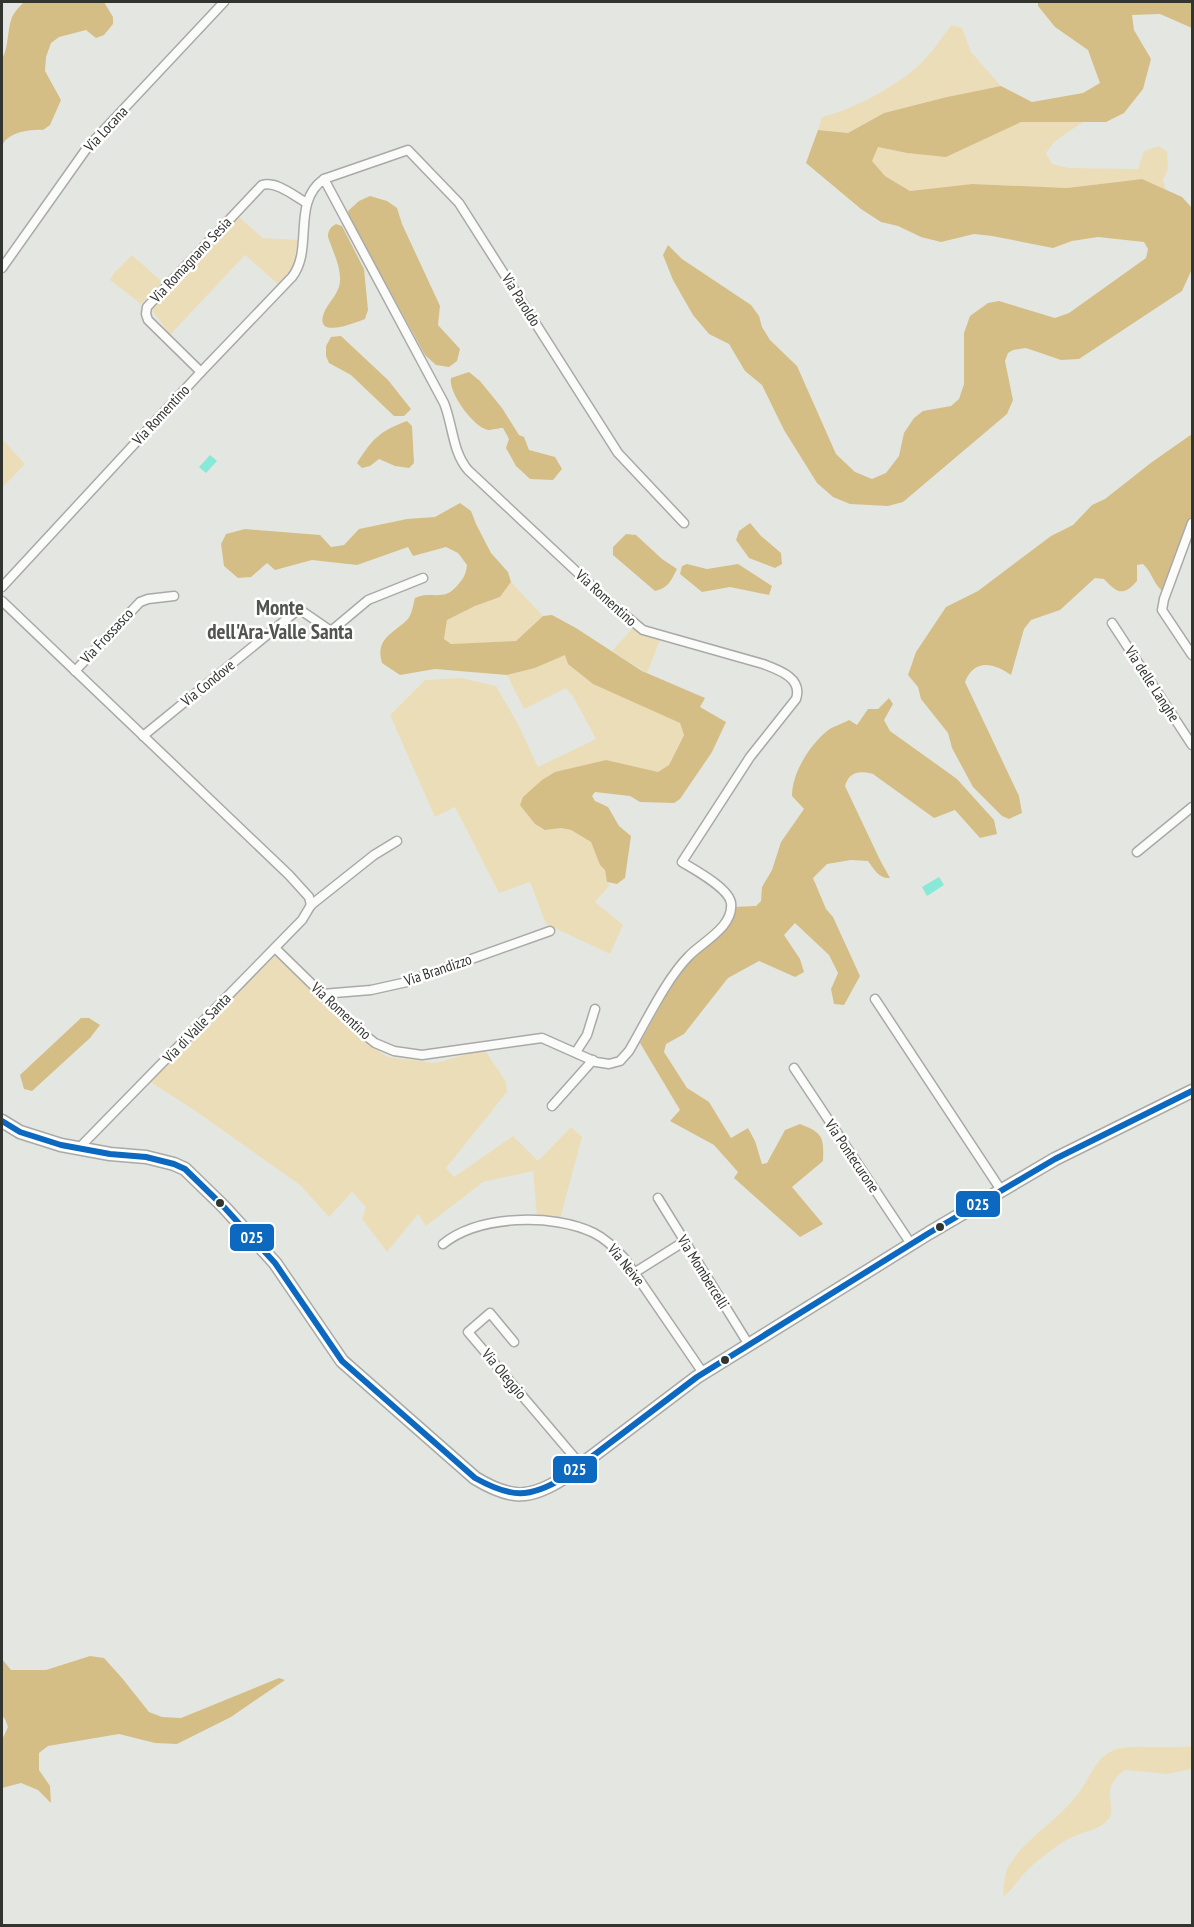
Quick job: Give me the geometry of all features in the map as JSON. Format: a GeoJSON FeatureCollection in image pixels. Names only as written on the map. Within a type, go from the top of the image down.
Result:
{"type":"FeatureCollection","features":[{"type":"Feature","properties":{"kind":"street","name":"Via Locana"},"geometry":{"type":"LineString","coordinates":[[2,268],[87,148],[224,2]]}},
{"type":"Feature","properties":{"kind":"street","name":"Via Paroldo"},"geometry":{"type":"LineString","coordinates":[[324,179],[408,150],[459,203],[618,453],[684,523]]}},
{"type":"Feature","properties":{"kind":"street","name":"Via Romentino"},"geometry":{"type":"LineString","coordinates":[[2,587],[295,273],[300,259],[307,203],[312,191],[324,179],[444,403],[458,453],[468,470],[609,602],[643,630],[781,670],[798,687],[796,699],[750,757],[682,862],[715,884],[729,897],[731,906],[728,917],[718,930],[681,965],[625,1056],[620,1060],[609,1064],[592,1060],[542,1038],[422,1054],[394,1051],[367,1037],[276,948]]}},
{"type":"Feature","properties":{"kind":"street","name":"Via Romagnano Sesia"},"geometry":{"type":"LineString","coordinates":[[201,372],[148,320],[147,307],[260,187],[273,184],[307,203]]}},
{"type":"Feature","properties":{"kind":"street"},"geometry":{"type":"LineString","coordinates":[[1192,523],[1162,610],[1192,655]]}},
{"type":"Feature","properties":{"kind":"street","name":"Via Condove"},"geometry":{"type":"LineString","coordinates":[[143,736],[299,609],[331,631],[368,600],[423,578]]}},
{"type":"Feature","properties":{"kind":"street","name":"Via Frossasco"},"geometry":{"type":"LineString","coordinates":[[75,671],[135,606],[148,599],[174,596]]}},
{"type":"Feature","properties":{"kind":"street"},"geometry":{"type":"LineString","coordinates":[[2,601],[290,875],[309,897],[310,905]]}},
{"type":"Feature","properties":{"kind":"street","name":"Via delle Langhe"},"geometry":{"type":"LineString","coordinates":[[1112,623],[1192,746]]}},
{"type":"Feature","properties":{"kind":"street"},"geometry":{"type":"LineString","coordinates":[[1137,852],[1192,807]]}},
{"type":"Feature","properties":{"kind":"street","name":"Via di Valle Santa"},"geometry":{"type":"LineString","coordinates":[[79,1149],[276,948],[302,920],[310,905],[374,855],[397,841]]}},
{"type":"Feature","properties":{"kind":"street","name":"Via Brandizzo"},"geometry":{"type":"LineString","coordinates":[[322,994],[371,990],[407,982],[550,930]]}},
{"type":"Feature","properties":{"kind":"street"},"geometry":{"type":"LineString","coordinates":[[875,999],[1000,1190]]}},
{"type":"Feature","properties":{"kind":"street"},"geometry":{"type":"LineString","coordinates":[[576,1052],[587,1035],[595,1009]]}},
{"type":"Feature","properties":{"kind":"street"},"geometry":{"type":"LineString","coordinates":[[552,1106],[592,1060]]}},
{"type":"Feature","properties":{"kind":"street","name":"Via Pontecurone"},"geometry":{"type":"LineString","coordinates":[[794,1068],[911,1244]]}},
{"type":"Feature","properties":{"kind":"street"},"geometry":{"type":"LineString","coordinates":[[2,1121],[33,1137],[79,1149],[163,1160],[190,1173],[275,1263],[342,1361],[475,1478],[507,1494],[525,1495],[549,1488],[703,1373],[1000,1190],[1055,1159],[1192,1091]]}},
{"type":"Feature","properties":{"kind":"street","name":"Via Mombercelli"},"geometry":{"type":"LineString","coordinates":[[657,1198],[749,1345]]}},
{"type":"Feature","properties":{"kind":"street","name":"Via Neive"},"geometry":{"type":"LineString","coordinates":[[443,1244],[463,1231],[492,1223],[521,1220],[575,1225],[596,1234],[612,1246],[634,1273],[703,1373]]}},
{"type":"Feature","properties":{"kind":"street"},"geometry":{"type":"LineString","coordinates":[[634,1273],[685,1241]]}},
{"type":"Feature","properties":{"kind":"street","name":"Via Oleggio"},"geometry":{"type":"LineString","coordinates":[[514,1342],[490,1313],[468,1332],[581,1465]]}},
{"type":"Feature","properties":{"kind":"shaded area"},"geometry":{"type":"Polygon","coordinates":[[[24,2],[104,2],[113,17],[113,24],[104,35],[96,38],[86,30],[59,37],[51,43],[46,57],[45,71],[61,100],[50,125],[43,130],[27,131],[10,137],[3,144],[2,158],[2,59],[12,17],[24,2]]]}},
{"type":"Feature","properties":{"kind":"shaded area"},"geometry":{"type":"Polygon","coordinates":[[[1038,2],[1192,2],[1192,28],[1160,14],[1132,15],[1134,30],[1151,59],[1143,89],[1124,113],[1106,122],[1021,122],[946,157],[878,147],[872,161],[885,176],[910,191],[972,184],[1067,188],[1142,179],[1182,197],[1192,208],[1192,269],[1182,291],[1079,359],[1061,360],[1026,348],[1008,353],[1005,361],[1013,400],[1007,414],[903,502],[888,506],[850,504],[833,497],[817,483],[784,430],[762,385],[745,371],[729,344],[709,334],[693,315],[673,280],[663,255],[668,245],[682,259],[751,305],[770,340],[797,366],[836,454],[855,472],[872,479],[886,473],[899,456],[904,433],[914,418],[923,411],[951,406],[959,399],[964,384],[964,333],[970,316],[988,303],[999,301],[1055,318],[1069,313],[1146,258],[1148,249],[1144,242],[1098,237],[1072,241],[1053,248],[974,234],[941,242],[921,237],[898,226],[881,222],[861,209],[806,163],[818,130],[848,133],[884,113],[1001,86],[1032,102],[1083,93],[1100,83],[1088,50],[1055,27],[1038,6],[1038,2]]]}},
{"type":"Feature","properties":{"kind":"shaded area"},"geometry":{"type":"Polygon","coordinates":[[[951,25],[962,28],[971,52],[1001,86],[884,113],[848,133],[818,130],[822,117],[849,108],[905,77],[926,58],[951,25]]]}},
{"type":"Feature","properties":{"kind":"shaded area"},"geometry":{"type":"Polygon","coordinates":[[[1021,122],[1083,122],[1054,142],[1046,153],[1052,164],[1069,168],[1138,169],[1144,151],[1159,146],[1167,152],[1168,169],[1163,180],[1166,191],[1142,179],[1067,188],[972,184],[910,191],[885,176],[871,160],[878,147],[907,153],[994,133],[1021,122]]]}},
{"type":"Feature","properties":{"kind":"shaded area"},"geometry":{"type":"Polygon","coordinates":[[[370,196],[387,201],[397,208],[402,224],[440,306],[438,325],[460,349],[457,361],[449,367],[436,365],[425,355],[349,216],[348,211],[359,201],[370,196]]]}},
{"type":"Feature","properties":{"kind":"shaded area"},"geometry":{"type":"Polygon","coordinates":[[[239,217],[263,238],[298,240],[293,266],[279,285],[245,255],[170,335],[152,310],[239,217]]]}},
{"type":"Feature","properties":{"kind":"shaded area"},"geometry":{"type":"Polygon","coordinates":[[[336,224],[342,226],[364,269],[368,310],[365,319],[332,328],[326,327],[323,323],[323,316],[340,284],[339,268],[328,237],[330,229],[336,224]]]}},
{"type":"Feature","properties":{"kind":"shaded area"},"geometry":{"type":"Polygon","coordinates":[[[132,255],[162,282],[141,304],[110,280],[132,255]]]}},
{"type":"Feature","properties":{"kind":"shaded area"},"geometry":{"type":"Polygon","coordinates":[[[341,336],[388,380],[411,409],[404,416],[394,416],[351,375],[329,363],[326,346],[331,337],[341,336]]]}},
{"type":"Feature","properties":{"kind":"shaded area"},"geometry":{"type":"Polygon","coordinates":[[[469,372],[480,381],[502,408],[519,435],[524,437],[529,450],[555,457],[562,469],[553,480],[530,479],[516,466],[506,448],[509,439],[503,428],[488,430],[475,423],[469,416],[453,392],[451,378],[469,372]]]}},
{"type":"Feature","properties":{"kind":"shaded area"},"geometry":{"type":"Polygon","coordinates":[[[407,421],[412,426],[414,463],[409,468],[395,466],[379,459],[370,466],[362,468],[357,463],[378,436],[407,421]]]}},
{"type":"Feature","properties":{"kind":"shaded area"},"geometry":{"type":"Polygon","coordinates":[[[1192,434],[1192,514],[1166,586],[1162,591],[1143,564],[1137,565],[1137,581],[1124,591],[1116,590],[1104,579],[1095,578],[1060,610],[1031,620],[1024,629],[1011,675],[998,668],[985,665],[974,669],[965,682],[1019,796],[1022,813],[1009,819],[1002,816],[973,787],[952,748],[948,733],[921,699],[918,687],[908,675],[916,652],[946,607],[978,591],[1051,536],[1073,525],[1092,505],[1105,499],[1192,434]]]}},
{"type":"Feature","properties":{"kind":"shaded area"},"geometry":{"type":"Polygon","coordinates":[[[2,439],[25,464],[3,487],[2,485],[2,439]]]}},
{"type":"Feature","properties":{"kind":"shaded area"},"geometry":{"type":"Polygon","coordinates":[[[210,455],[217,461],[206,473],[199,467],[210,455]]]}},
{"type":"Feature","properties":{"kind":"shaded area"},"geometry":{"type":"Polygon","coordinates":[[[460,503],[471,511],[491,553],[508,572],[511,582],[500,597],[447,620],[444,639],[451,644],[516,641],[543,616],[552,615],[642,671],[705,698],[700,707],[726,722],[712,752],[680,799],[674,803],[640,802],[630,796],[595,792],[592,796],[595,801],[608,807],[619,826],[631,836],[625,878],[617,884],[607,882],[605,870],[600,865],[591,842],[571,830],[561,828],[545,830],[535,824],[520,805],[523,797],[555,772],[606,760],[658,772],[669,765],[684,735],[680,723],[593,684],[568,664],[565,655],[535,668],[507,675],[435,669],[400,675],[382,663],[380,655],[383,643],[409,618],[415,598],[446,594],[464,577],[467,565],[458,553],[446,547],[413,556],[408,547],[357,565],[312,560],[275,570],[267,563],[251,577],[238,578],[224,566],[221,544],[226,534],[245,529],[320,535],[331,547],[344,545],[359,529],[407,519],[435,517],[460,503]]]}},
{"type":"Feature","properties":{"kind":"shaded area"},"geometry":{"type":"Polygon","coordinates":[[[750,523],[781,553],[782,564],[775,568],[749,558],[736,540],[739,531],[750,523]]]}},
{"type":"Feature","properties":{"kind":"shaded area"},"geometry":{"type":"Polygon","coordinates":[[[626,534],[636,535],[662,559],[677,569],[666,586],[655,591],[613,555],[613,547],[626,534]]]}},
{"type":"Feature","properties":{"kind":"shaded area"},"geometry":{"type":"Polygon","coordinates":[[[687,564],[707,569],[738,564],[772,586],[769,595],[730,587],[702,592],[680,574],[682,566],[687,564]]]}},
{"type":"Feature","properties":{"kind":"shaded area"},"geometry":{"type":"Polygon","coordinates":[[[511,582],[543,616],[516,641],[451,644],[444,639],[447,620],[500,597],[511,582]]]}},
{"type":"Feature","properties":{"kind":"shaded area"},"geometry":{"type":"Polygon","coordinates":[[[632,629],[660,640],[647,673],[612,651],[632,629]]]}},
{"type":"Feature","properties":{"kind":"shaded area"},"geometry":{"type":"Polygon","coordinates":[[[565,655],[646,707],[680,723],[684,734],[669,765],[658,773],[606,760],[545,830],[561,828],[571,830],[591,842],[610,885],[595,902],[623,925],[610,954],[546,924],[530,882],[499,893],[455,807],[435,817],[390,715],[425,680],[461,678],[496,686],[518,724],[538,767],[596,739],[574,698],[566,688],[524,709],[507,675],[535,668],[565,655]]]}},
{"type":"Feature","properties":{"kind":"shaded area"},"geometry":{"type":"Polygon","coordinates":[[[889,698],[893,704],[884,720],[890,731],[957,779],[994,820],[997,834],[980,838],[955,810],[934,818],[873,774],[855,773],[845,786],[890,878],[880,875],[868,861],[851,860],[827,864],[813,878],[860,976],[844,1005],[834,1004],[831,989],[838,973],[829,955],[795,923],[784,935],[800,959],[804,972],[795,977],[759,961],[728,978],[684,1034],[666,1044],[664,1052],[687,1088],[709,1102],[731,1138],[748,1128],[755,1141],[762,1164],[767,1163],[785,1130],[800,1124],[818,1133],[823,1146],[823,1161],[792,1187],[823,1224],[800,1237],[734,1178],[738,1172],[714,1145],[670,1121],[680,1110],[640,1043],[676,977],[689,960],[709,944],[733,907],[756,906],[761,901],[762,887],[772,870],[781,842],[804,809],[792,796],[798,769],[808,752],[829,729],[849,720],[857,725],[868,709],[878,709],[889,698]]]}},
{"type":"Feature","properties":{"kind":"shaded area"},"geometry":{"type":"Polygon","coordinates":[[[939,877],[944,885],[927,896],[922,887],[939,877]]]}},
{"type":"Feature","properties":{"kind":"shaded area"},"geometry":{"type":"Polygon","coordinates":[[[275,956],[370,1046],[388,1057],[436,1063],[484,1049],[506,1082],[507,1092],[446,1168],[454,1177],[513,1136],[538,1161],[571,1127],[582,1137],[560,1219],[537,1217],[533,1171],[483,1182],[426,1226],[418,1214],[387,1252],[362,1219],[366,1207],[352,1192],[329,1217],[300,1185],[149,1081],[275,956]]]}},
{"type":"Feature","properties":{"kind":"shaded area"},"geometry":{"type":"Polygon","coordinates":[[[81,1018],[89,1018],[100,1025],[90,1038],[32,1091],[24,1089],[20,1075],[81,1018]]]}},
{"type":"Feature","properties":{"kind":"shaded area"},"geometry":{"type":"Polygon","coordinates":[[[90,1656],[104,1658],[149,1712],[162,1717],[181,1718],[279,1678],[285,1680],[231,1717],[177,1744],[155,1743],[119,1734],[48,1746],[39,1753],[39,1770],[50,1786],[51,1803],[38,1790],[21,1783],[2,1788],[2,1740],[8,1727],[2,1716],[2,1659],[11,1670],[46,1670],[90,1656]]]}},
{"type":"Feature","properties":{"kind":"shaded area"},"geometry":{"type":"Polygon","coordinates":[[[1192,1746],[1192,1769],[1167,1774],[1125,1770],[1116,1777],[1110,1792],[1110,1817],[1106,1822],[1068,1839],[1050,1851],[1026,1871],[1003,1897],[1007,1868],[1017,1854],[1074,1799],[1095,1766],[1108,1753],[1122,1748],[1192,1746]]]}},
{"type":"Feature","properties":{"kind":"transit line","name":"025"},"geometry":{"type":"LineString","coordinates":[[2,1121],[20,1132],[61,1145],[110,1154],[146,1157],[185,1169],[224,1207],[275,1263],[342,1361],[475,1478],[499,1489],[520,1493],[541,1489],[565,1477],[697,1377],[929,1233],[1055,1159],[1192,1091]]}},
{"type":"Feature","properties":{"kind":"district","name":"Monte dell'Ara-Valle Santa"},"geometry":{"type":"Point","coordinates":[280,620]}}]}
